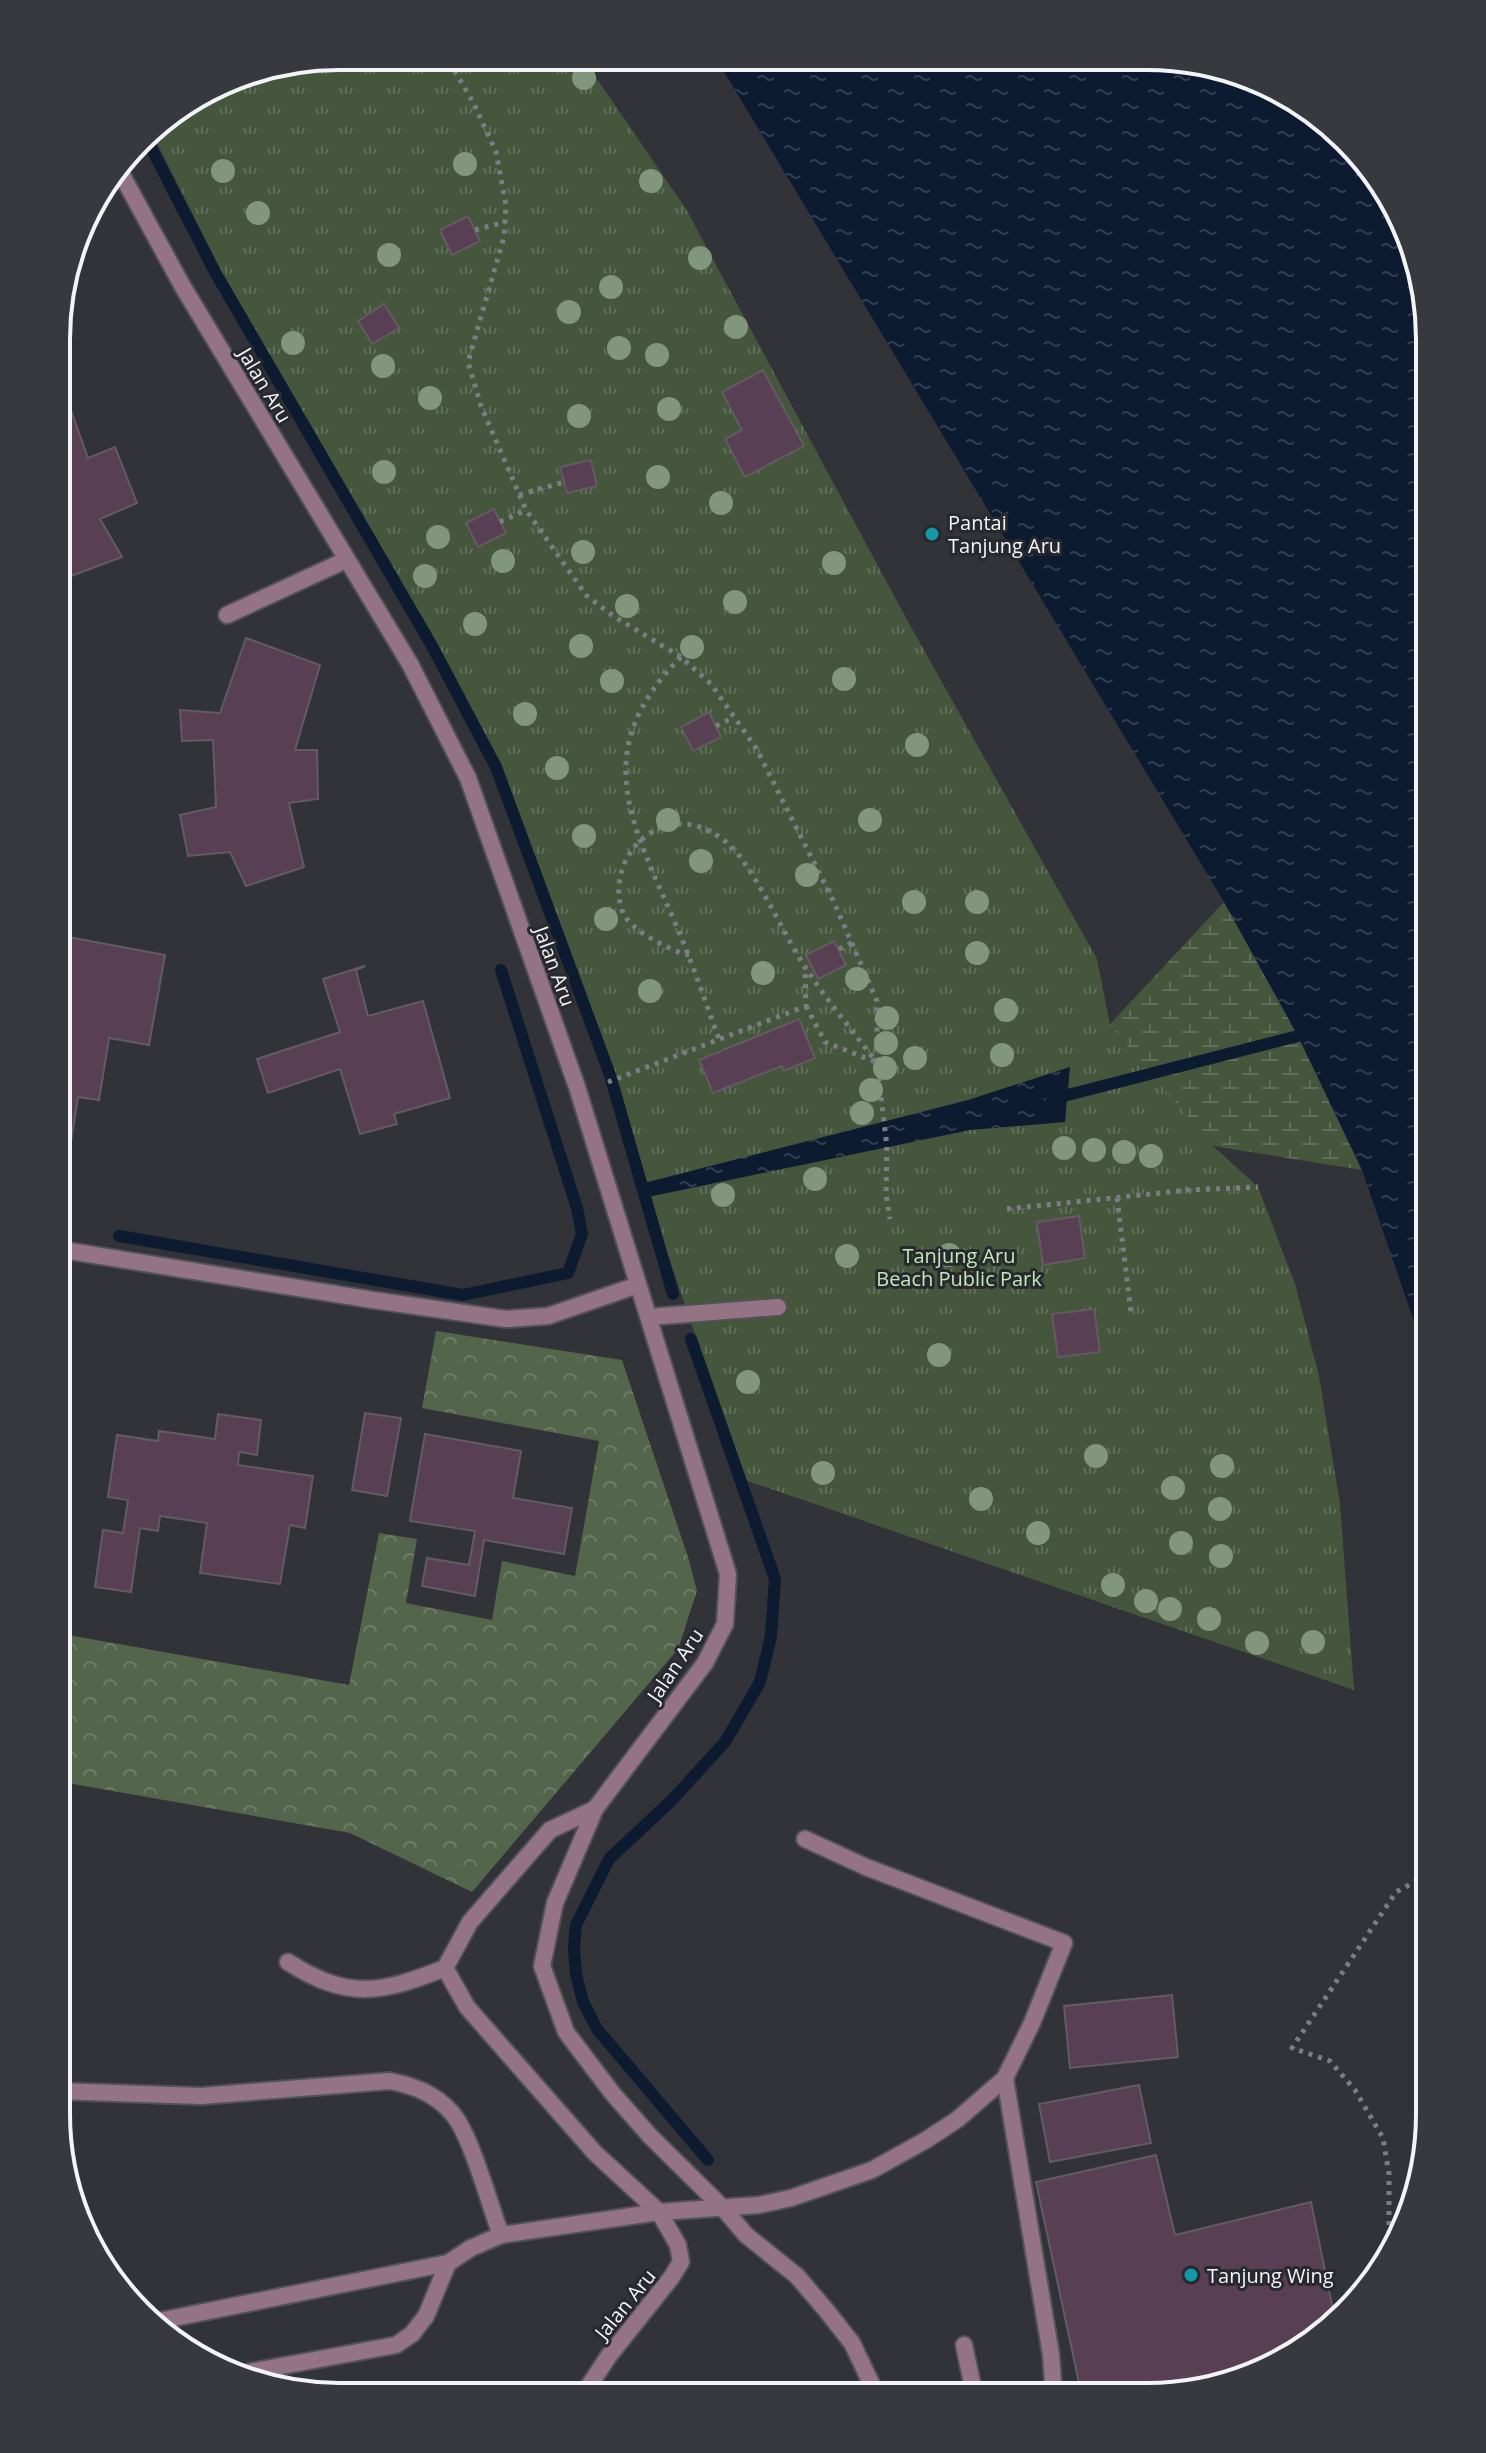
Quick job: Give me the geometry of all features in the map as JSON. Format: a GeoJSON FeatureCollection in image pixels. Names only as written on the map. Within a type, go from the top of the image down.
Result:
{"type":"FeatureCollection","features":[{"type":"Feature","properties":{"kind":"street","name":"Jalan Aru"},"geometry":{"type":"LineString","coordinates":[[124,179],[183,287],[410,664],[468,778],[577,1087],[728,1574],[725,1624],[705,1663],[595,1809],[555,1903],[542,1966],[566,2032],[613,2094],[746,2235],[797,2276],[852,2343],[871,2383]]}},
{"type":"Feature","properties":{"kind":"street"},"geometry":{"type":"LineString","coordinates":[[227,615],[346,560]]}},
{"type":"Feature","properties":{"kind":"street"},"geometry":{"type":"LineString","coordinates":[[70,1251],[506,1319],[548,1316],[638,1285]]}},
{"type":"Feature","properties":{"kind":"street"},"geometry":{"type":"LineString","coordinates":[[649,1317],[778,1307]]}},
{"type":"Feature","properties":{"kind":"street","name":"Jalan Aru"},"geometry":{"type":"LineString","coordinates":[[591,2383],[681,2262],[678,2245],[659,2212],[595,2153],[467,2007],[445,1968],[470,1922],[550,1830],[595,1809]]}},
{"type":"Feature","properties":{"kind":"street"},"geometry":{"type":"LineString","coordinates":[[167,2319],[448,2263],[471,2248],[501,2235],[659,2212],[759,2205],[791,2198],[872,2170],[958,2119],[1005,2078],[1064,1943],[866,1867],[805,1839]]}},
{"type":"Feature","properties":{"kind":"street"},"geometry":{"type":"LineString","coordinates":[[288,1962],[329,1983],[373,1990],[400,1985],[445,1968]]}},
{"type":"Feature","properties":{"kind":"street"},"geometry":{"type":"LineString","coordinates":[[1005,2078],[1051,2355],[1052,2383]]}},
{"type":"Feature","properties":{"kind":"street"},"geometry":{"type":"LineString","coordinates":[[70,2091],[201,2096],[390,2081],[412,2085],[431,2095],[453,2113],[466,2138],[501,2235]]}},
{"type":"Feature","properties":{"kind":"street"},"geometry":{"type":"LineString","coordinates":[[258,2370],[396,2345],[412,2334],[426,2316],[448,2263]]}},
{"type":"Feature","properties":{"kind":"street"},"geometry":{"type":"LineString","coordinates":[[964,2345],[972,2383]]}},
{"type":"Feature","properties":{"kind":"path"},"geometry":{"type":"LineString","coordinates":[[453,70],[474,104],[496,152],[506,205],[504,237],[468,362],[481,406],[526,510],[586,595],[613,616],[681,657],[711,684],[756,748],[853,942],[877,1001],[877,1063],[887,1147],[886,1194],[890,1219]]}},
{"type":"Feature","properties":{"kind":"path"},"geometry":{"type":"LineString","coordinates":[[475,230],[505,222]]}},
{"type":"Feature","properties":{"kind":"path"},"geometry":{"type":"LineString","coordinates":[[519,495],[564,482]]}},
{"type":"Feature","properties":{"kind":"path"},"geometry":{"type":"LineString","coordinates":[[500,522],[526,510]]}},
{"type":"Feature","properties":{"kind":"path"},"geometry":{"type":"LineString","coordinates":[[681,657],[661,677],[636,715],[627,752],[627,801],[640,842],[689,955],[719,1039]]}},
{"type":"Feature","properties":{"kind":"path"},"geometry":{"type":"LineString","coordinates":[[716,726],[734,717]]}},
{"type":"Feature","properties":{"kind":"path"},"geometry":{"type":"LineString","coordinates":[[689,955],[656,942],[624,916],[618,887],[627,854],[652,830],[685,824],[711,831],[740,856],[808,965],[877,1063]]}},
{"type":"Feature","properties":{"kind":"path"},"geometry":{"type":"LineString","coordinates":[[839,949],[853,942]]}},
{"type":"Feature","properties":{"kind":"path"},"geometry":{"type":"LineString","coordinates":[[808,965],[806,1006],[825,1042],[877,1063]]}},
{"type":"Feature","properties":{"kind":"path"},"geometry":{"type":"LineString","coordinates":[[608,1082],[806,1006]]}},
{"type":"Feature","properties":{"kind":"path"},"geometry":{"type":"LineString","coordinates":[[1007,1209],[1189,1190],[1258,1187]]}},
{"type":"Feature","properties":{"kind":"path"},"geometry":{"type":"LineString","coordinates":[[1117,1198],[1131,1312]]}},
{"type":"Feature","properties":{"kind":"path"},"geometry":{"type":"LineString","coordinates":[[1389,2231],[1389,2174],[1383,2138],[1355,2090],[1330,2061],[1292,2048],[1396,1892],[1415,1882]]}},
{"type":"Feature","properties":{"kind":"green space","name":"Tanjung Aru Beach Public Park"},"geometry":{"type":"Polygon","coordinates":[[[591,70],[686,209],[906,618],[1097,959],[1110,1025],[1211,1144],[1258,1187],[1295,1284],[1319,1376],[1340,1504],[1354,1690],[745,1480],[648,1197],[617,1078],[501,765],[436,644],[221,271],[157,142],[205,106],[253,84],[304,72],[591,70]]]}},
{"type":"Feature","properties":{"kind":"green space"},"geometry":{"type":"Polygon","coordinates":[[[1224,902],[1298,1036],[1362,1170],[1065,1122],[1070,1067],[1224,902]]]}},
{"type":"Feature","properties":{"kind":"green space"},"geometry":{"type":"Polygon","coordinates":[[[436,1331],[622,1360],[697,1591],[678,1649],[472,1892],[350,1833],[70,1783],[70,1635],[349,1685],[379,1533],[417,1539],[406,1603],[492,1620],[502,1561],[575,1576],[599,1441],[422,1408],[436,1331]]]}},
{"type":"Feature","properties":{"kind":"water"},"geometry":{"type":"Polygon","coordinates":[[[723,70],[1182,72],[1250,90],[1311,126],[1360,175],[1380,205],[1402,253],[1414,304],[1416,339],[1415,1326],[1362,1170],[1298,1036],[1224,902],[723,70]]]}},
{"type":"Feature","properties":{"kind":"water"},"geometry":{"type":"Polygon","coordinates":[[[1070,1067],[1065,1122],[970,1130],[648,1197],[644,1183],[968,1100],[1070,1067]]]}},
{"type":"Feature","properties":{"kind":"building"},"geometry":{"type":"Polygon","coordinates":[[[468,216],[480,241],[452,255],[440,230],[468,216]]]}},
{"type":"Feature","properties":{"kind":"building"},"geometry":{"type":"Polygon","coordinates":[[[384,304],[399,328],[372,344],[358,321],[384,304]]]}},
{"type":"Feature","properties":{"kind":"building"},"geometry":{"type":"Polygon","coordinates":[[[763,370],[804,446],[745,477],[725,439],[742,430],[722,392],[763,370]]]}},
{"type":"Feature","properties":{"kind":"building"},"geometry":{"type":"Polygon","coordinates":[[[70,408],[88,458],[115,447],[137,503],[100,519],[122,557],[70,576],[70,408]]]}},
{"type":"Feature","properties":{"kind":"building"},"geometry":{"type":"Polygon","coordinates":[[[591,460],[597,486],[567,493],[560,467],[591,460]]]}},
{"type":"Feature","properties":{"kind":"building"},"geometry":{"type":"Polygon","coordinates":[[[494,509],[506,533],[478,547],[466,523],[494,509]]]}},
{"type":"Feature","properties":{"kind":"building"},"geometry":{"type":"Polygon","coordinates":[[[246,638],[320,665],[295,750],[317,750],[318,799],[289,803],[304,867],[246,886],[230,852],[188,856],[180,815],[216,807],[213,740],[182,741],[180,710],[220,713],[246,638]]]}},
{"type":"Feature","properties":{"kind":"building"},"geometry":{"type":"Polygon","coordinates":[[[709,712],[721,737],[693,751],[681,727],[709,712]]]}},
{"type":"Feature","properties":{"kind":"building"},"geometry":{"type":"Polygon","coordinates":[[[70,937],[165,955],[149,1045],[109,1038],[99,1100],[78,1097],[70,1148],[70,937]]]}},
{"type":"Feature","properties":{"kind":"building"},"geometry":{"type":"Polygon","coordinates":[[[834,941],[846,965],[818,979],[806,955],[834,941]]]}},
{"type":"Feature","properties":{"kind":"building"},"geometry":{"type":"Polygon","coordinates":[[[365,966],[356,970],[368,1016],[423,1001],[450,1098],[394,1114],[397,1124],[360,1134],[340,1069],[268,1093],[257,1059],[340,1032],[323,979],[365,966]]]}},
{"type":"Feature","properties":{"kind":"building"},"geometry":{"type":"Polygon","coordinates":[[[799,1019],[815,1058],[784,1071],[782,1066],[713,1093],[699,1060],[799,1019]]]}},
{"type":"Feature","properties":{"kind":"building"},"geometry":{"type":"Polygon","coordinates":[[[1079,1216],[1085,1258],[1043,1265],[1037,1222],[1079,1216]]]}},
{"type":"Feature","properties":{"kind":"building"},"geometry":{"type":"Polygon","coordinates":[[[1094,1309],[1100,1352],[1058,1357],[1052,1314],[1094,1309]]]}},
{"type":"Feature","properties":{"kind":"building"},"geometry":{"type":"Polygon","coordinates":[[[365,1413],[401,1418],[387,1496],[352,1490],[365,1413]]]}},
{"type":"Feature","properties":{"kind":"building"},"geometry":{"type":"Polygon","coordinates":[[[218,1414],[261,1420],[257,1455],[239,1452],[238,1465],[313,1476],[305,1528],[290,1525],[280,1584],[200,1573],[207,1523],[160,1516],[158,1531],[140,1528],[131,1592],[95,1587],[103,1530],[123,1533],[128,1500],[108,1497],[117,1435],[158,1441],[159,1431],[215,1439],[218,1414]]]}},
{"type":"Feature","properties":{"kind":"building"},"geometry":{"type":"Polygon","coordinates":[[[425,1434],[521,1451],[513,1498],[572,1508],[564,1554],[484,1540],[475,1596],[422,1586],[427,1558],[469,1565],[475,1531],[410,1521],[425,1434]]]}},
{"type":"Feature","properties":{"kind":"building"},"geometry":{"type":"Polygon","coordinates":[[[1172,1995],[1178,2057],[1070,2068],[1064,2006],[1172,1995]]]}},
{"type":"Feature","properties":{"kind":"building"},"geometry":{"type":"Polygon","coordinates":[[[1139,2085],[1151,2143],[1050,2162],[1039,2104],[1139,2085]]]}},
{"type":"Feature","properties":{"kind":"building","name":"Tanjung Wing"},"geometry":{"type":"Polygon","coordinates":[[[1156,2155],[1175,2235],[1311,2202],[1333,2308],[1281,2347],[1233,2369],[1199,2378],[1164,2382],[1079,2383],[1036,2182],[1156,2155]]]}},
{"type":"Feature","properties":{"kind":"waterway"},"geometry":{"type":"LineString","coordinates":[[151,148],[215,272],[432,646],[496,767],[610,1075],[673,1294]]}},
{"type":"Feature","properties":{"kind":"waterway"},"geometry":{"type":"LineString","coordinates":[[119,1236],[463,1295],[568,1273],[582,1234],[577,1208],[501,970]]}},
{"type":"Feature","properties":{"kind":"waterway"},"geometry":{"type":"LineString","coordinates":[[1052,1099],[1298,1036]]}},
{"type":"Feature","properties":{"kind":"waterway"},"geometry":{"type":"LineString","coordinates":[[691,1339],[775,1579],[771,1636],[760,1682],[725,1742],[672,1800],[609,1859],[576,1925],[574,1948],[583,2002],[597,2029],[708,2160]]}},
{"type":"Feature","properties":{"kind":"place","name":"Pantai Tanjung Aru"},"geometry":{"type":"Point","coordinates":[932,534]}},
{"type":"Feature","properties":{"kind":"place","name":"Tanjung Wing"},"geometry":{"type":"Point","coordinates":[1191,2275]}}]}
